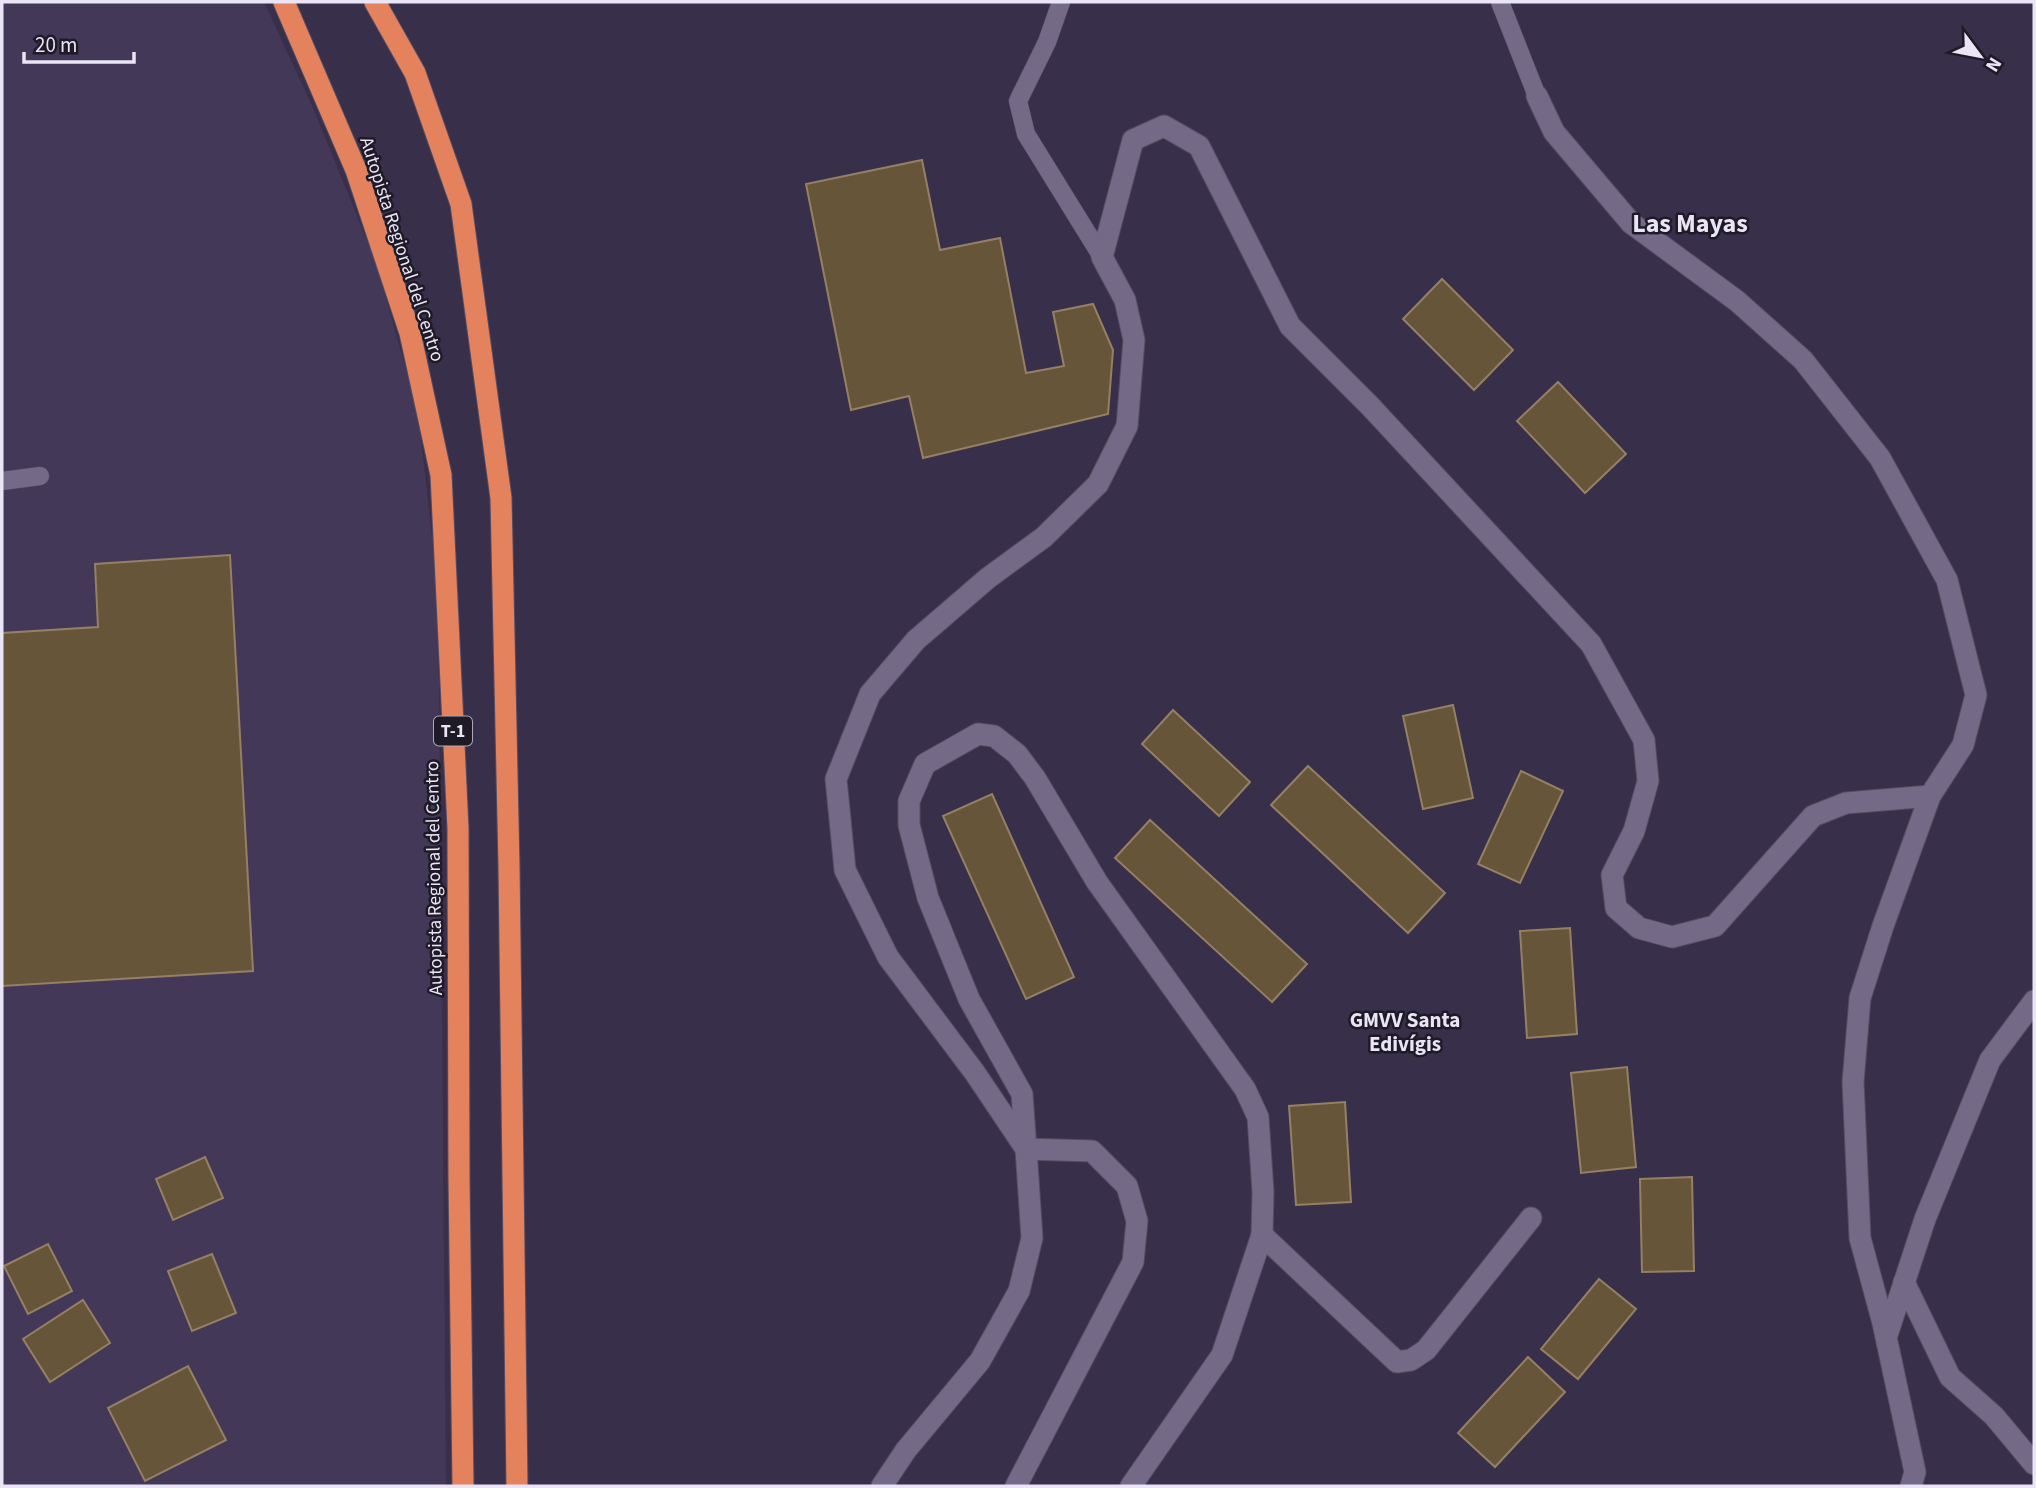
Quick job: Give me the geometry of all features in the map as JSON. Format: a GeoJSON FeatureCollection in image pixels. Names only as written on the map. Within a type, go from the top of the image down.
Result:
{"type":"FeatureCollection","features":[{"type":"Feature","properties":{"kind":"highway","name":"Autopista Regional del Centro"},"geometry":{"type":"LineString","coordinates":[[284,2],[356,170],[410,333],[441,475],[458,828],[463,1486]]}},
{"type":"Feature","properties":{"kind":"highway"},"geometry":{"type":"LineString","coordinates":[[375,2],[415,73],[461,204],[500,498],[517,1486]]}},
{"type":"Feature","properties":{"kind":"street"},"geometry":{"type":"LineString","coordinates":[[1537,96],[1554,132],[1631,223],[1737,301],[1802,360],[1880,458],[1947,580],[1976,695],[1963,745],[1930,796],[1883,926],[1860,998],[1854,1070],[1860,1238],[1886,1337],[1915,1472],[1911,1486]]}},
{"type":"Feature","properties":{"kind":"street"},"geometry":{"type":"LineString","coordinates":[[1026,1149],[975,1073],[888,957],[845,870],[836,779],[870,694],[916,640],[988,578],[1044,537],[1098,484],[1127,426],[1134,340],[1125,300],[1102,257],[1133,140],[1164,126],[1199,146],[1290,326],[1370,406],[1591,644],[1644,740],[1648,781],[1634,831],[1612,875],[1616,908],[1639,928],[1672,937],[1715,926],[1813,816],[1846,803],[1930,796]]}},
{"type":"Feature","properties":{"kind":"street"},"geometry":{"type":"LineString","coordinates":[[882,1486],[906,1450],[980,1361],[1019,1291],[1032,1238],[1022,1094],[969,999],[928,898],[909,825],[909,801],[925,764],[978,734],[994,736],[1017,754],[1035,778],[1097,882],[1245,1089],[1258,1117],[1263,1192],[1262,1235],[1222,1355],[1131,1486]]}},
{"type":"Feature","properties":{"kind":"street"},"geometry":{"type":"LineString","coordinates":[[1886,1337],[1924,1219],[1990,1060],[2034,1001]]}},
{"type":"Feature","properties":{"kind":"street"},"geometry":{"type":"LineString","coordinates":[[1016,1486],[1133,1262],[1137,1221],[1127,1186],[1092,1152],[1026,1149]]}},
{"type":"Feature","properties":{"kind":"street"},"geometry":{"type":"LineString","coordinates":[[1262,1235],[1397,1362],[1411,1360],[1426,1350],[1531,1218]]}},
{"type":"Feature","properties":{"kind":"street"},"geometry":{"type":"LineString","coordinates":[[1904,1282],[1950,1377],[1994,1416],[2034,1464]]}},
{"type":"Feature","properties":{"kind":"lane"},"geometry":{"type":"LineString","coordinates":[[1061,2],[1047,42],[1018,101],[1026,134],[1102,257]]}},
{"type":"Feature","properties":{"kind":"lane"},"geometry":{"type":"LineString","coordinates":[[1500,2],[1537,96]]}},
{"type":"Feature","properties":{"kind":"lane"},"geometry":{"type":"LineString","coordinates":[[2,481],[40,476]]}},
{"type":"Feature","properties":{"kind":"shaded area"},"geometry":{"type":"Polygon","coordinates":[[[2,2],[264,2],[314,110],[376,263],[418,412],[434,554],[439,682],[446,1486],[2,1486],[2,2]]]}},
{"type":"Feature","properties":{"kind":"building"},"geometry":{"type":"Polygon","coordinates":[[[922,160],[940,250],[1000,238],[1026,373],[1064,366],[1053,312],[1093,304],[1113,350],[1108,414],[923,458],[909,396],[851,410],[806,184],[922,160]]]}},
{"type":"Feature","properties":{"kind":"building"},"geometry":{"type":"Polygon","coordinates":[[[1442,279],[1513,350],[1474,390],[1403,319],[1442,279]]]}},
{"type":"Feature","properties":{"kind":"building"},"geometry":{"type":"Polygon","coordinates":[[[1558,382],[1626,454],[1585,493],[1517,421],[1558,382]]]}},
{"type":"Feature","properties":{"kind":"building"},"geometry":{"type":"Polygon","coordinates":[[[230,555],[253,971],[2,986],[2,633],[98,627],[95,564],[230,555]]]}},
{"type":"Feature","properties":{"kind":"building"},"geometry":{"type":"Polygon","coordinates":[[[1453,705],[1473,798],[1423,809],[1403,716],[1453,705]]]}},
{"type":"Feature","properties":{"kind":"building"},"geometry":{"type":"Polygon","coordinates":[[[1173,710],[1250,782],[1219,816],[1142,744],[1173,710]]]}},
{"type":"Feature","properties":{"kind":"building"},"geometry":{"type":"Polygon","coordinates":[[[1308,766],[1445,893],[1408,933],[1271,805],[1308,766]]]}},
{"type":"Feature","properties":{"kind":"building"},"geometry":{"type":"Polygon","coordinates":[[[1521,771],[1563,791],[1520,883],[1478,864],[1521,771]]]}},
{"type":"Feature","properties":{"kind":"building"},"geometry":{"type":"Polygon","coordinates":[[[992,794],[1074,977],[1026,999],[943,816],[992,794]]]}},
{"type":"Feature","properties":{"kind":"building"},"geometry":{"type":"Polygon","coordinates":[[[1150,820],[1307,964],[1272,1002],[1115,858],[1150,820]]]}},
{"type":"Feature","properties":{"kind":"building"},"geometry":{"type":"Polygon","coordinates":[[[1570,928],[1577,1034],[1527,1038],[1520,931],[1570,928]]]}},
{"type":"Feature","properties":{"kind":"building"},"geometry":{"type":"Polygon","coordinates":[[[1627,1067],[1636,1167],[1581,1173],[1571,1073],[1627,1067]]]}},
{"type":"Feature","properties":{"kind":"building"},"geometry":{"type":"Polygon","coordinates":[[[1345,1102],[1351,1202],[1296,1205],[1289,1106],[1345,1102]]]}},
{"type":"Feature","properties":{"kind":"building"},"geometry":{"type":"Polygon","coordinates":[[[205,1157],[223,1198],[173,1220],[156,1179],[205,1157]]]}},
{"type":"Feature","properties":{"kind":"building"},"geometry":{"type":"Polygon","coordinates":[[[1692,1177],[1694,1271],[1642,1272],[1640,1179],[1692,1177]]]}},
{"type":"Feature","properties":{"kind":"building"},"geometry":{"type":"Polygon","coordinates":[[[48,1244],[72,1291],[28,1314],[4,1266],[48,1244]]]}},
{"type":"Feature","properties":{"kind":"building"},"geometry":{"type":"Polygon","coordinates":[[[212,1254],[236,1313],[192,1331],[168,1271],[212,1254]]]}},
{"type":"Feature","properties":{"kind":"building"},"geometry":{"type":"Polygon","coordinates":[[[1599,1279],[1636,1309],[1578,1379],[1541,1349],[1599,1279]]]}},
{"type":"Feature","properties":{"kind":"building"},"geometry":{"type":"Polygon","coordinates":[[[83,1300],[110,1343],[50,1382],[23,1339],[83,1300]]]}},
{"type":"Feature","properties":{"kind":"building"},"geometry":{"type":"Polygon","coordinates":[[[1528,1357],[1565,1392],[1495,1467],[1458,1433],[1528,1357]]]}},
{"type":"Feature","properties":{"kind":"building"},"geometry":{"type":"Polygon","coordinates":[[[188,1366],[226,1440],[145,1481],[108,1408],[188,1366]]]}},
{"type":"Feature","properties":{"kind":"district","name":"Las Mayas"},"geometry":{"type":"Point","coordinates":[1690,223]}},
{"type":"Feature","properties":{"kind":"district","name":"GMVV Santa Edivígis"},"geometry":{"type":"Point","coordinates":[1405,1032]}}]}
